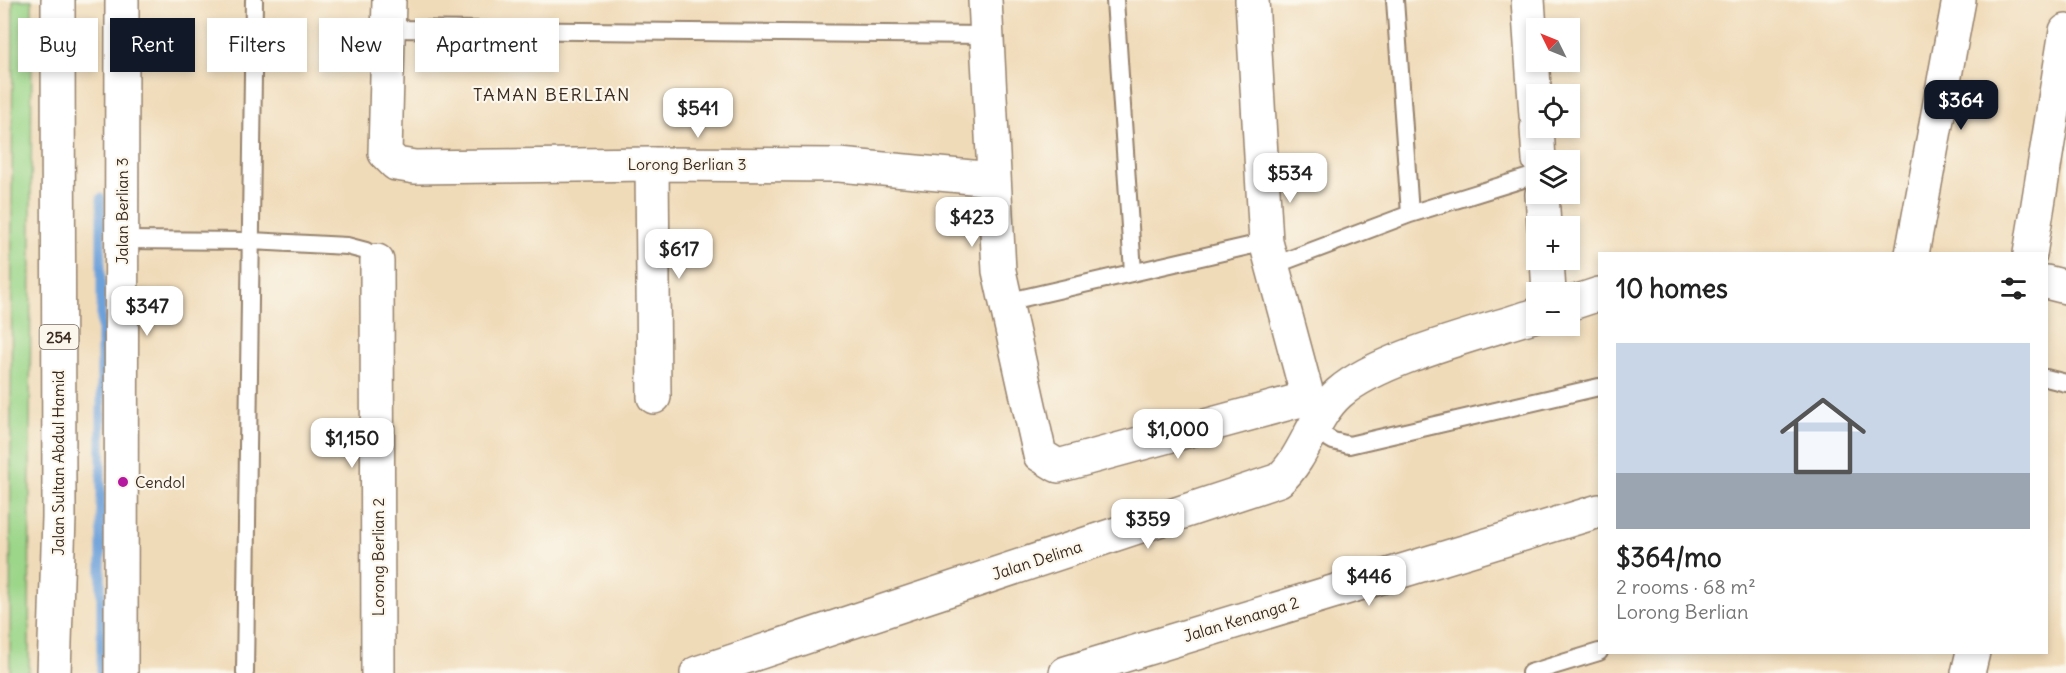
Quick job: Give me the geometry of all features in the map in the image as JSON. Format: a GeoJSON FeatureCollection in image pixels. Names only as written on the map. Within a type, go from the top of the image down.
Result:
{"type":"FeatureCollection","features":[{"type":"Feature","properties":{"kind":"street","name":"Jalan Sultan Abdul Hamid"},"geometry":{"type":"LineString","coordinates":[[54,673],[59,517],[58,0]]}},
{"type":"Feature","properties":{"kind":"street","name":"Jalan Berlian 3"},"geometry":{"type":"LineString","coordinates":[[121,673],[122,0]]}},
{"type":"Feature","properties":{"kind":"street"},"geometry":{"type":"LineString","coordinates":[[985,0],[999,271],[1040,455],[1058,466],[1314,414],[1269,254],[1252,0]]}},
{"type":"Feature","properties":{"kind":"street"},"geometry":{"type":"LineString","coordinates":[[1528,0],[1534,84]]}},
{"type":"Feature","properties":{"kind":"street"},"geometry":{"type":"LineString","coordinates":[[1912,252],[1958,0]]}},
{"type":"Feature","properties":{"kind":"street","name":"Lorong Berlian 3"},"geometry":{"type":"LineString","coordinates":[[388,14],[385,153],[396,164],[415,167],[652,164],[839,165],[994,179]]}},
{"type":"Feature","properties":{"kind":"street"},"geometry":{"type":"LineString","coordinates":[[2030,252],[2066,31]]}},
{"type":"Feature","properties":{"kind":"street"},"geometry":{"type":"LineString","coordinates":[[652,164],[654,397]]}},
{"type":"Feature","properties":{"kind":"street","name":"Lorong Berlian 2"},"geometry":{"type":"LineString","coordinates":[[377,261],[378,673]]}},
{"type":"Feature","properties":{"kind":"street"},"geometry":{"type":"LineString","coordinates":[[2048,282],[2066,287]]}},
{"type":"Feature","properties":{"kind":"street"},"geometry":{"type":"LineString","coordinates":[[1580,300],[1598,294]]}},
{"type":"Feature","properties":{"kind":"street","name":"Jalan Delima"},"geometry":{"type":"LineString","coordinates":[[697,673],[772,661],[1279,480],[1294,467],[1314,414],[1339,393],[1385,365],[1526,318]]}},
{"type":"Feature","properties":{"kind":"street","name":"Jalan Kenanga 2"},"geometry":{"type":"LineString","coordinates":[[1066,673],[1127,663],[1598,511]]}},
{"type":"Feature","properties":{"kind":"street"},"geometry":{"type":"LineString","coordinates":[[1968,673],[1973,654]]}},
{"type":"Feature","properties":{"kind":"lane"},"geometry":{"type":"LineString","coordinates":[[245,673],[254,0]]}},
{"type":"Feature","properties":{"kind":"lane"},"geometry":{"type":"LineString","coordinates":[[1115,0],[1133,272]]}},
{"type":"Feature","properties":{"kind":"lane"},"geometry":{"type":"LineString","coordinates":[[1395,0],[1410,214]]}},
{"type":"Feature","properties":{"kind":"lane"},"geometry":{"type":"LineString","coordinates":[[388,14],[987,35]]}},
{"type":"Feature","properties":{"kind":"lane"},"geometry":{"type":"LineString","coordinates":[[1006,302],[1133,272],[1269,254],[1410,214],[1526,177]]}},
{"type":"Feature","properties":{"kind":"lane"},"geometry":{"type":"LineString","coordinates":[[122,240],[251,241],[348,246],[366,251],[377,261]]}},
{"type":"Feature","properties":{"kind":"lane"},"geometry":{"type":"LineString","coordinates":[[2048,378],[2066,383]]}},
{"type":"Feature","properties":{"kind":"lane"},"geometry":{"type":"LineString","coordinates":[[1314,414],[1333,441],[1349,445],[1598,387]]}},
{"type":"Feature","properties":{"kind":"lane"},"geometry":{"type":"LineString","coordinates":[[1530,673],[1598,652]]}},
{"type":"Feature","properties":{"kind":"green space"},"geometry":{"type":"Polygon","coordinates":[[[13,0],[32,0],[32,18],[18,18],[18,72],[32,72],[29,673],[10,673],[13,0]]]}},
{"type":"Feature","properties":{"kind":"waterway"},"geometry":{"type":"LineString","coordinates":[[101,198],[101,673]]}},
{"type":"Feature","properties":{"kind":"place","name":"Cendol"},"geometry":{"type":"Point","coordinates":[123,482]}},
{"type":"Feature","properties":{"kind":"district","name":"TAMAN BERLIAN"},"geometry":{"type":"Point","coordinates":[552,94]}}]}
